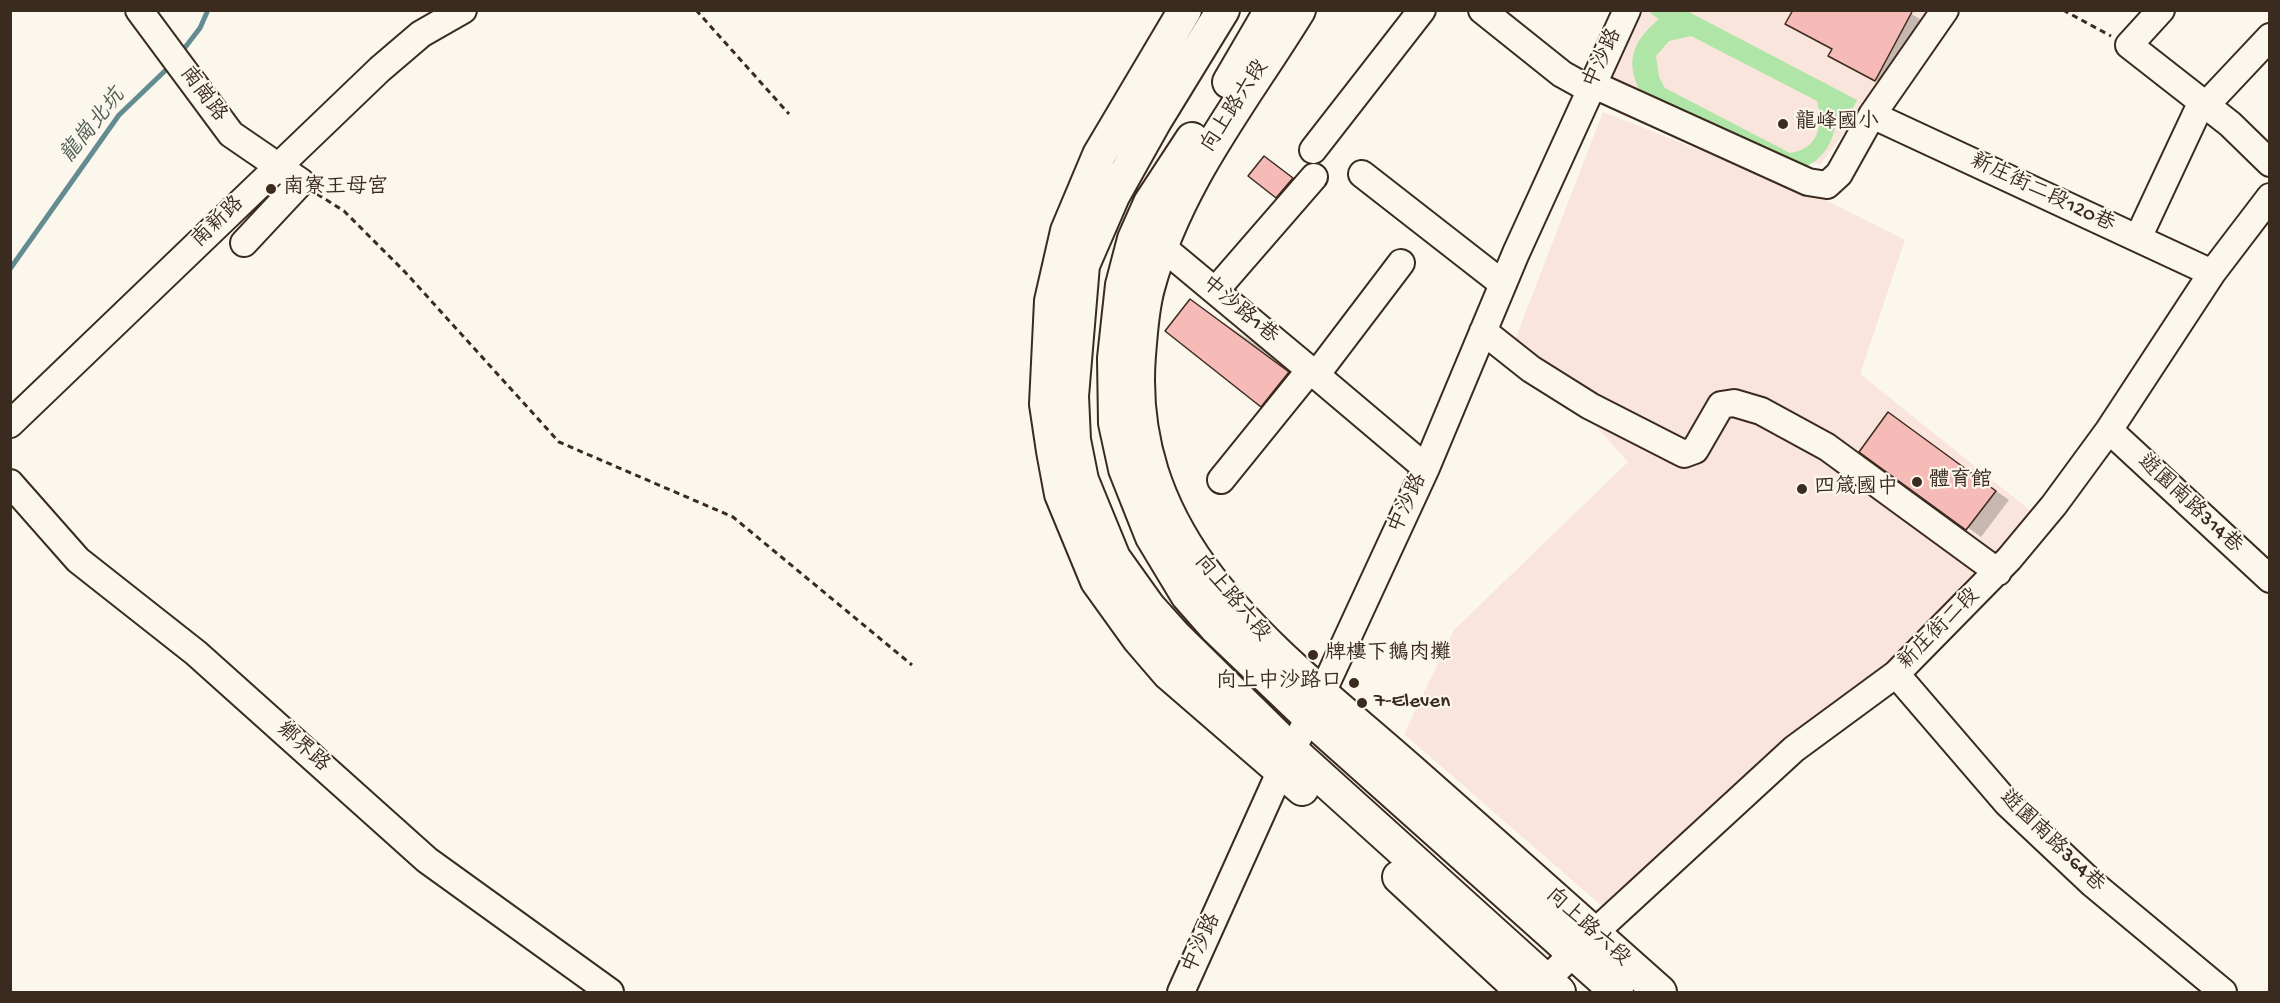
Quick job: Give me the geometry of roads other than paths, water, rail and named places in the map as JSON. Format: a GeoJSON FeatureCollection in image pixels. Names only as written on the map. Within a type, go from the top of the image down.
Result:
{"type":"FeatureCollection","features":[{"type":"Feature","properties":{"kind":"main road"},"geometry":{"type":"LineString","coordinates":[[1185,10],[1098,155],[1066,231],[1051,301],[1046,404],[1061,494],[1097,581],[1138,639],[1169,674],[1286,760],[1541,990]]}},
{"type":"Feature","properties":{"kind":"main road"},"geometry":{"type":"LineString","coordinates":[[1223,10],[1155,121],[1113,196],[1083,266],[1072,396],[1074,440],[1082,480],[1113,558],[1149,607],[1286,760]]}},
{"type":"Feature","properties":{"kind":"main road","name":"向上路六段"},"geometry":{"type":"LineString","coordinates":[[1271,10],[1150,203],[1134,239],[1122,285],[1114,358],[1113,398],[1122,458],[1136,501],[1152,537],[1187,596],[1216,628],[1315,706],[1584,944],[1660,993]]}},
{"type":"Feature","properties":{"kind":"main road","name":"向上路六段"},"geometry":{"type":"LineString","coordinates":[[1299,10],[1202,159],[1177,207],[1161,246],[1147,291],[1136,395],[1141,435],[1158,491],[1172,523],[1206,577],[1315,706]]}},
{"type":"Feature","properties":{"kind":"main road","name":"向上路六段"},"geometry":{"type":"LineString","coordinates":[[1584,944],[1617,993]]}},
{"type":"Feature","properties":{"kind":"street","name":"南崗路"},"geometry":{"type":"LineString","coordinates":[[139,10],[231,134],[301,182],[244,243]]}},
{"type":"Feature","properties":{"kind":"street","name":"南新路"},"geometry":{"type":"LineString","coordinates":[[10,424],[380,69],[422,34],[463,10]]}},
{"type":"Feature","properties":{"kind":"street"},"geometry":{"type":"LineString","coordinates":[[1313,150],[1422,10]]}},
{"type":"Feature","properties":{"kind":"street"},"geometry":{"type":"LineString","coordinates":[[1482,10],[1562,74],[1589,89],[1603,89],[1808,182],[1827,185],[1839,174],[1872,116],[1945,10]]}},
{"type":"Feature","properties":{"kind":"street","name":"中沙路"},"geometry":{"type":"LineString","coordinates":[[1181,993],[1286,760],[1315,706],[1426,468],[1503,284],[1589,89],[1627,10]]}},
{"type":"Feature","properties":{"kind":"street"},"geometry":{"type":"LineString","coordinates":[[2161,10],[2129,45],[2202,108],[2270,162]]}},
{"type":"Feature","properties":{"kind":"street"},"geometry":{"type":"LineString","coordinates":[[2138,238],[2202,108],[2270,37]]}},
{"type":"Feature","properties":{"kind":"street","name":"新庄街二段120巷"},"geometry":{"type":"LineString","coordinates":[[1872,116],[2212,273]]}},
{"type":"Feature","properties":{"kind":"street"},"geometry":{"type":"LineString","coordinates":[[1362,174],[1503,284]]}},
{"type":"Feature","properties":{"kind":"street"},"geometry":{"type":"LineString","coordinates":[[1215,291],[1314,177]]}},
{"type":"Feature","properties":{"kind":"street","name":"新庄街二段"},"geometry":{"type":"LineString","coordinates":[[1541,990],[1584,944],[1794,749],[1896,674],[1998,572],[2054,505],[2109,430],[2212,273],[2270,197]]}},
{"type":"Feature","properties":{"kind":"street","name":"中沙路1巷"},"geometry":{"type":"LineString","coordinates":[[1161,246],[1426,468]]}},
{"type":"Feature","properties":{"kind":"street"},"geometry":{"type":"LineString","coordinates":[[1221,480],[1313,373],[1401,263]]}},
{"type":"Feature","properties":{"kind":"street"},"geometry":{"type":"LineString","coordinates":[[1483,331],[1531,369],[1590,406],[1684,454],[1695,450],[1721,405],[1734,403],[1761,411],[1827,447],[1998,572]]}},
{"type":"Feature","properties":{"kind":"street","name":"遊園南路314巷"},"geometry":{"type":"LineString","coordinates":[[2109,430],[2270,579]]}},
{"type":"Feature","properties":{"kind":"street","name":"鄉界路"},"geometry":{"type":"LineString","coordinates":[[10,483],[78,560],[196,653],[428,860],[610,993]]}},
{"type":"Feature","properties":{"kind":"street","name":"遊園南路364巷"},"geometry":{"type":"LineString","coordinates":[[1896,674],[2007,803],[2093,884],[2223,993]]}},
{"type":"Feature","properties":{"kind":"waterway","name":"龍崗北坑"},"geometry":{"type":"LineString","coordinates":[[180,54],[200,28],[208,10]]}},
{"type":"Feature","properties":{"kind":"waterway","name":"龍崗北坑"},"geometry":{"type":"LineString","coordinates":[[10,269],[119,115],[170,66]]}},
{"type":"Feature","properties":{"kind":"place","name":"龍峰國小"},"geometry":{"type":"Point","coordinates":[1783,124]}},
{"type":"Feature","properties":{"kind":"place","name":"南寮王母宮"},"geometry":{"type":"Point","coordinates":[271,189]}},
{"type":"Feature","properties":{"kind":"place","name":"體育館"},"geometry":{"type":"Point","coordinates":[1917,482]}},
{"type":"Feature","properties":{"kind":"place","name":"四箴國中"},"geometry":{"type":"Point","coordinates":[1802,489]}},
{"type":"Feature","properties":{"kind":"place","name":"牌樓下鵝肉攤"},"geometry":{"type":"Point","coordinates":[1313,655]}},
{"type":"Feature","properties":{"kind":"place","name":"向上中沙路口"},"geometry":{"type":"Point","coordinates":[1354,683]}},
{"type":"Feature","properties":{"kind":"place","name":"7-Eleven"},"geometry":{"type":"Point","coordinates":[1362,703]}}]}
